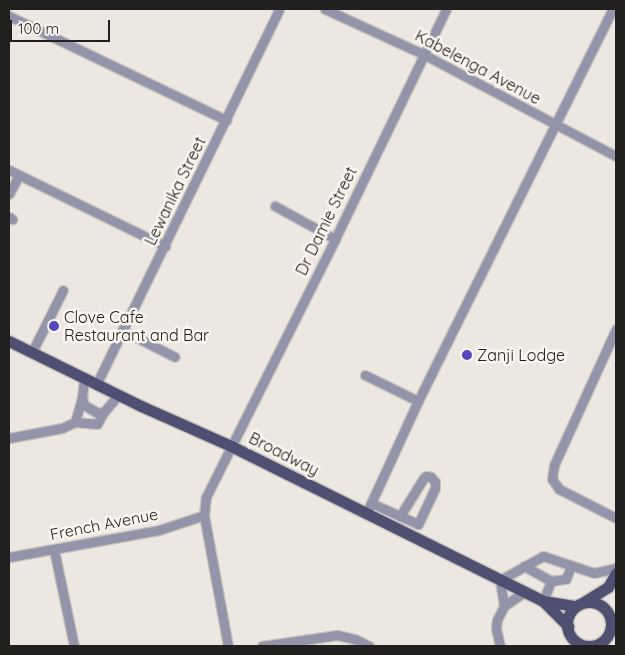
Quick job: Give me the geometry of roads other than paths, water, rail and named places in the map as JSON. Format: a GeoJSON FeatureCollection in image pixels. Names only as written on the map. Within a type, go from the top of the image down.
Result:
{"type":"FeatureCollection","features":[{"type":"Feature","properties":{"kind":"main road","name":"Broadway"},"geometry":{"type":"LineString","coordinates":[[9,340],[96,385],[232,446],[543,601]]}},
{"type":"Feature","properties":{"kind":"main road"},"geometry":{"type":"LineString","coordinates":[[572,646],[569,617],[580,605],[608,587],[616,573]]}},
{"type":"Feature","properties":{"kind":"main road"},"geometry":{"type":"LineString","coordinates":[[597,644],[611,629],[612,621],[608,587]]}},
{"type":"Feature","properties":{"kind":"main road"},"geometry":{"type":"LineString","coordinates":[[543,601],[580,605],[596,603],[601,606],[612,621]]}},
{"type":"Feature","properties":{"kind":"main road"},"geometry":{"type":"LineString","coordinates":[[543,601],[581,644],[616,642]]}},
{"type":"Feature","properties":{"kind":"street","name":"Lewanika Street"},"geometry":{"type":"LineString","coordinates":[[96,385],[279,9]]}},
{"type":"Feature","properties":{"kind":"street","name":"Kabelenga Avenue"},"geometry":{"type":"LineString","coordinates":[[325,9],[423,54],[556,126],[616,156]]}},
{"type":"Feature","properties":{"kind":"street","name":"Dr Damie Street"},"geometry":{"type":"LineString","coordinates":[[204,515],[206,497],[335,239],[446,9]]}},
{"type":"Feature","properties":{"kind":"street"},"geometry":{"type":"LineString","coordinates":[[366,514],[418,401],[613,9]]}},
{"type":"Feature","properties":{"kind":"street"},"geometry":{"type":"LineString","coordinates":[[9,16],[226,120]]}},
{"type":"Feature","properties":{"kind":"street"},"geometry":{"type":"LineString","coordinates":[[9,170],[165,246]]}},
{"type":"Feature","properties":{"kind":"street"},"geometry":{"type":"LineString","coordinates":[[9,194],[19,175]]}},
{"type":"Feature","properties":{"kind":"street"},"geometry":{"type":"LineString","coordinates":[[275,206],[335,239]]}},
{"type":"Feature","properties":{"kind":"street"},"geometry":{"type":"LineString","coordinates":[[32,352],[63,290]]}},
{"type":"Feature","properties":{"kind":"street"},"geometry":{"type":"LineString","coordinates":[[616,329],[554,465],[552,479],[559,489],[616,518]]}},
{"type":"Feature","properties":{"kind":"street"},"geometry":{"type":"LineString","coordinates":[[122,330],[175,357]]}},
{"type":"Feature","properties":{"kind":"street"},"geometry":{"type":"LineString","coordinates":[[366,375],[418,401]]}},
{"type":"Feature","properties":{"kind":"street"},"geometry":{"type":"LineString","coordinates":[[75,422],[82,397],[84,379]]}},
{"type":"Feature","properties":{"kind":"street"},"geometry":{"type":"LineString","coordinates":[[9,438],[62,428],[75,422],[97,424],[103,412],[118,395]]}},
{"type":"Feature","properties":{"kind":"street"},"geometry":{"type":"LineString","coordinates":[[82,397],[84,405],[96,412],[103,412]]}},
{"type":"Feature","properties":{"kind":"street"},"geometry":{"type":"LineString","coordinates":[[371,503],[400,516],[418,524],[435,488],[435,482],[431,477],[426,476],[423,479],[400,516]]}},
{"type":"Feature","properties":{"kind":"street"},"geometry":{"type":"LineString","coordinates":[[204,515],[228,646]]}},
{"type":"Feature","properties":{"kind":"street","name":"French Avenue"},"geometry":{"type":"LineString","coordinates":[[9,557],[158,530],[204,515]]}},
{"type":"Feature","properties":{"kind":"street"},"geometry":{"type":"LineString","coordinates":[[54,550],[74,646]]}},
{"type":"Feature","properties":{"kind":"street"},"geometry":{"type":"LineString","coordinates":[[504,606],[500,580],[543,556],[594,573],[616,568]]}},
{"type":"Feature","properties":{"kind":"street"},"geometry":{"type":"LineString","coordinates":[[524,566],[551,581],[566,580],[571,566]]}},
{"type":"Feature","properties":{"kind":"street"},"geometry":{"type":"LineString","coordinates":[[543,601],[551,581]]}},
{"type":"Feature","properties":{"kind":"street"},"geometry":{"type":"LineString","coordinates":[[500,646],[496,624],[504,606],[524,592]]}},
{"type":"Feature","properties":{"kind":"street"},"geometry":{"type":"LineString","coordinates":[[262,646],[337,635],[355,639],[368,646]]}},
{"type":"Feature","properties":{"kind":"place","name":"Clove Cafe Restaurant and Bar"},"geometry":{"type":"Point","coordinates":[54,326]}},
{"type":"Feature","properties":{"kind":"place","name":"Zanji Lodge"},"geometry":{"type":"Point","coordinates":[467,355]}}]}
